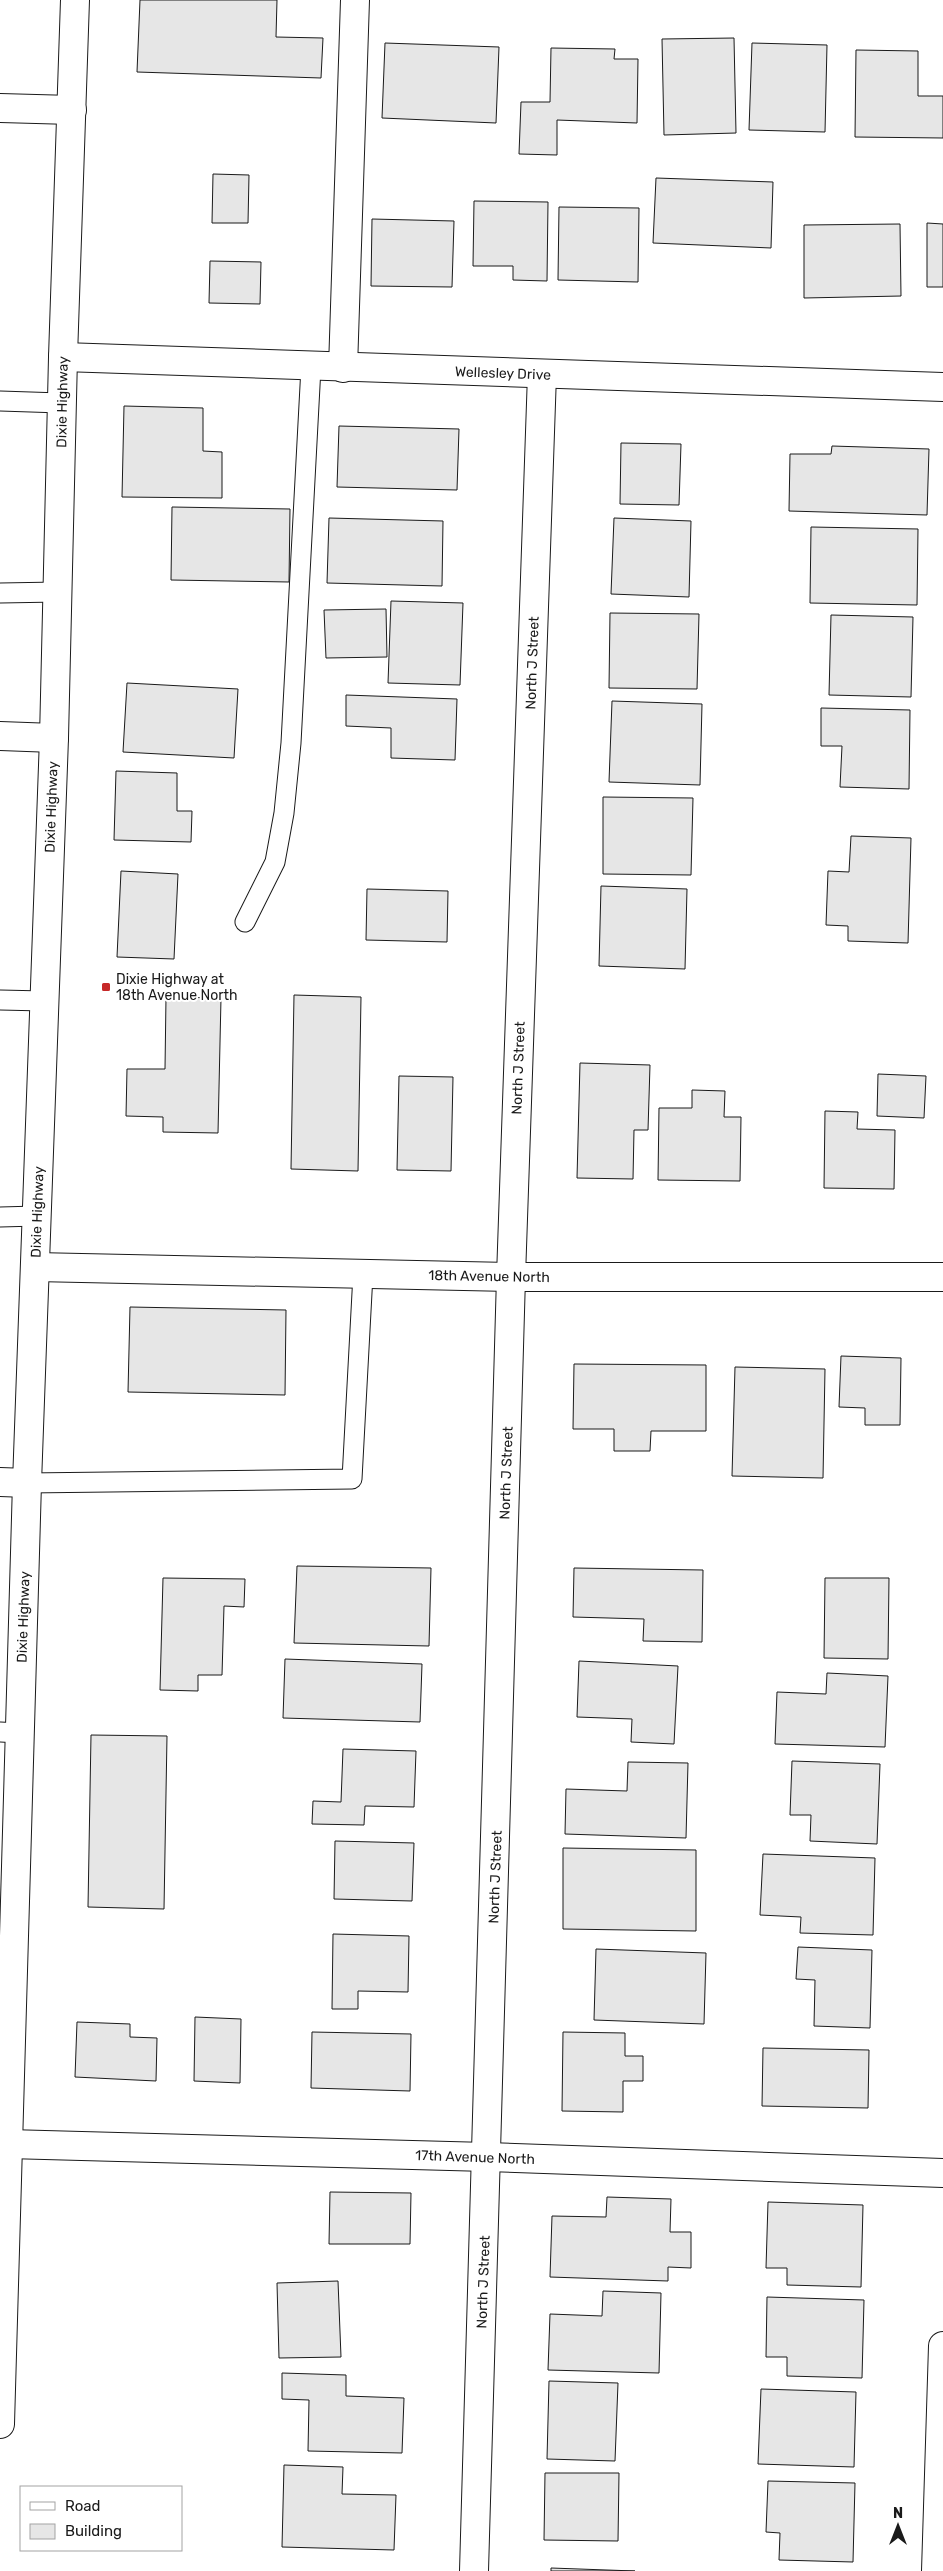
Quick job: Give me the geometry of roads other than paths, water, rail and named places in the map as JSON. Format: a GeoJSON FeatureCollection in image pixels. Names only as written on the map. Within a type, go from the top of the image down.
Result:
{"type":"FeatureCollection","features":[{"type":"Feature","properties":{"kind":"street","name":"Dixie Highway"},"geometry":{"type":"LineString","coordinates":[[0,2424],[3,2232],[8,2144],[10,1733],[27,1483],[54,738],[61,402],[75,0]]}},
{"type":"Feature","properties":{"kind":"street"},"geometry":{"type":"LineString","coordinates":[[343,368],[355,0]]}},
{"type":"Feature","properties":{"kind":"street"},"geometry":{"type":"LineString","coordinates":[[0,108],[72,110]]}},
{"type":"Feature","properties":{"kind":"street","name":"Wellesley Drive"},"geometry":{"type":"LineString","coordinates":[[63,357],[311,367],[943,387]]}},
{"type":"Feature","properties":{"kind":"street","name":"North J Street"},"geometry":{"type":"LineString","coordinates":[[474,2571],[511,1278],[542,374]]}},
{"type":"Feature","properties":{"kind":"street"},"geometry":{"type":"LineString","coordinates":[[0,736],[54,738]]}},
{"type":"Feature","properties":{"kind":"street","name":"18th Avenue North"},"geometry":{"type":"LineString","coordinates":[[35,1267],[511,1278],[943,1278]]}},
{"type":"Feature","properties":{"kind":"street"},"geometry":{"type":"LineString","coordinates":[[0,1482],[27,1483]]}},
{"type":"Feature","properties":{"kind":"street","name":"17th Avenue North"},"geometry":{"type":"LineString","coordinates":[[8,2144],[487,2157],[943,2173]]}},
{"type":"Feature","properties":{"kind":"street"},"geometry":{"type":"LineString","coordinates":[[936,2571],[943,2346]]}},
{"type":"Feature","properties":{"kind":"lane"},"geometry":{"type":"LineString","coordinates":[[245,922],[275,862],[284,814],[292,733],[311,367]]}},
{"type":"Feature","properties":{"kind":"lane"},"geometry":{"type":"LineString","coordinates":[[0,401],[61,402]]}},
{"type":"Feature","properties":{"kind":"lane"},"geometry":{"type":"LineString","coordinates":[[0,593],[58,592]]}},
{"type":"Feature","properties":{"kind":"lane"},"geometry":{"type":"LineString","coordinates":[[0,1000],[44,1002]]}},
{"type":"Feature","properties":{"kind":"lane"},"geometry":{"type":"LineString","coordinates":[[0,1217],[37,1216]]}},
{"type":"Feature","properties":{"kind":"lane"},"geometry":{"type":"LineString","coordinates":[[27,1483],[352,1479],[363,1274]]}},
{"type":"Feature","properties":{"kind":"place","name":"Dixie Highway at 18th Avenue North"},"geometry":{"type":"Point","coordinates":[106,987]}}]}
